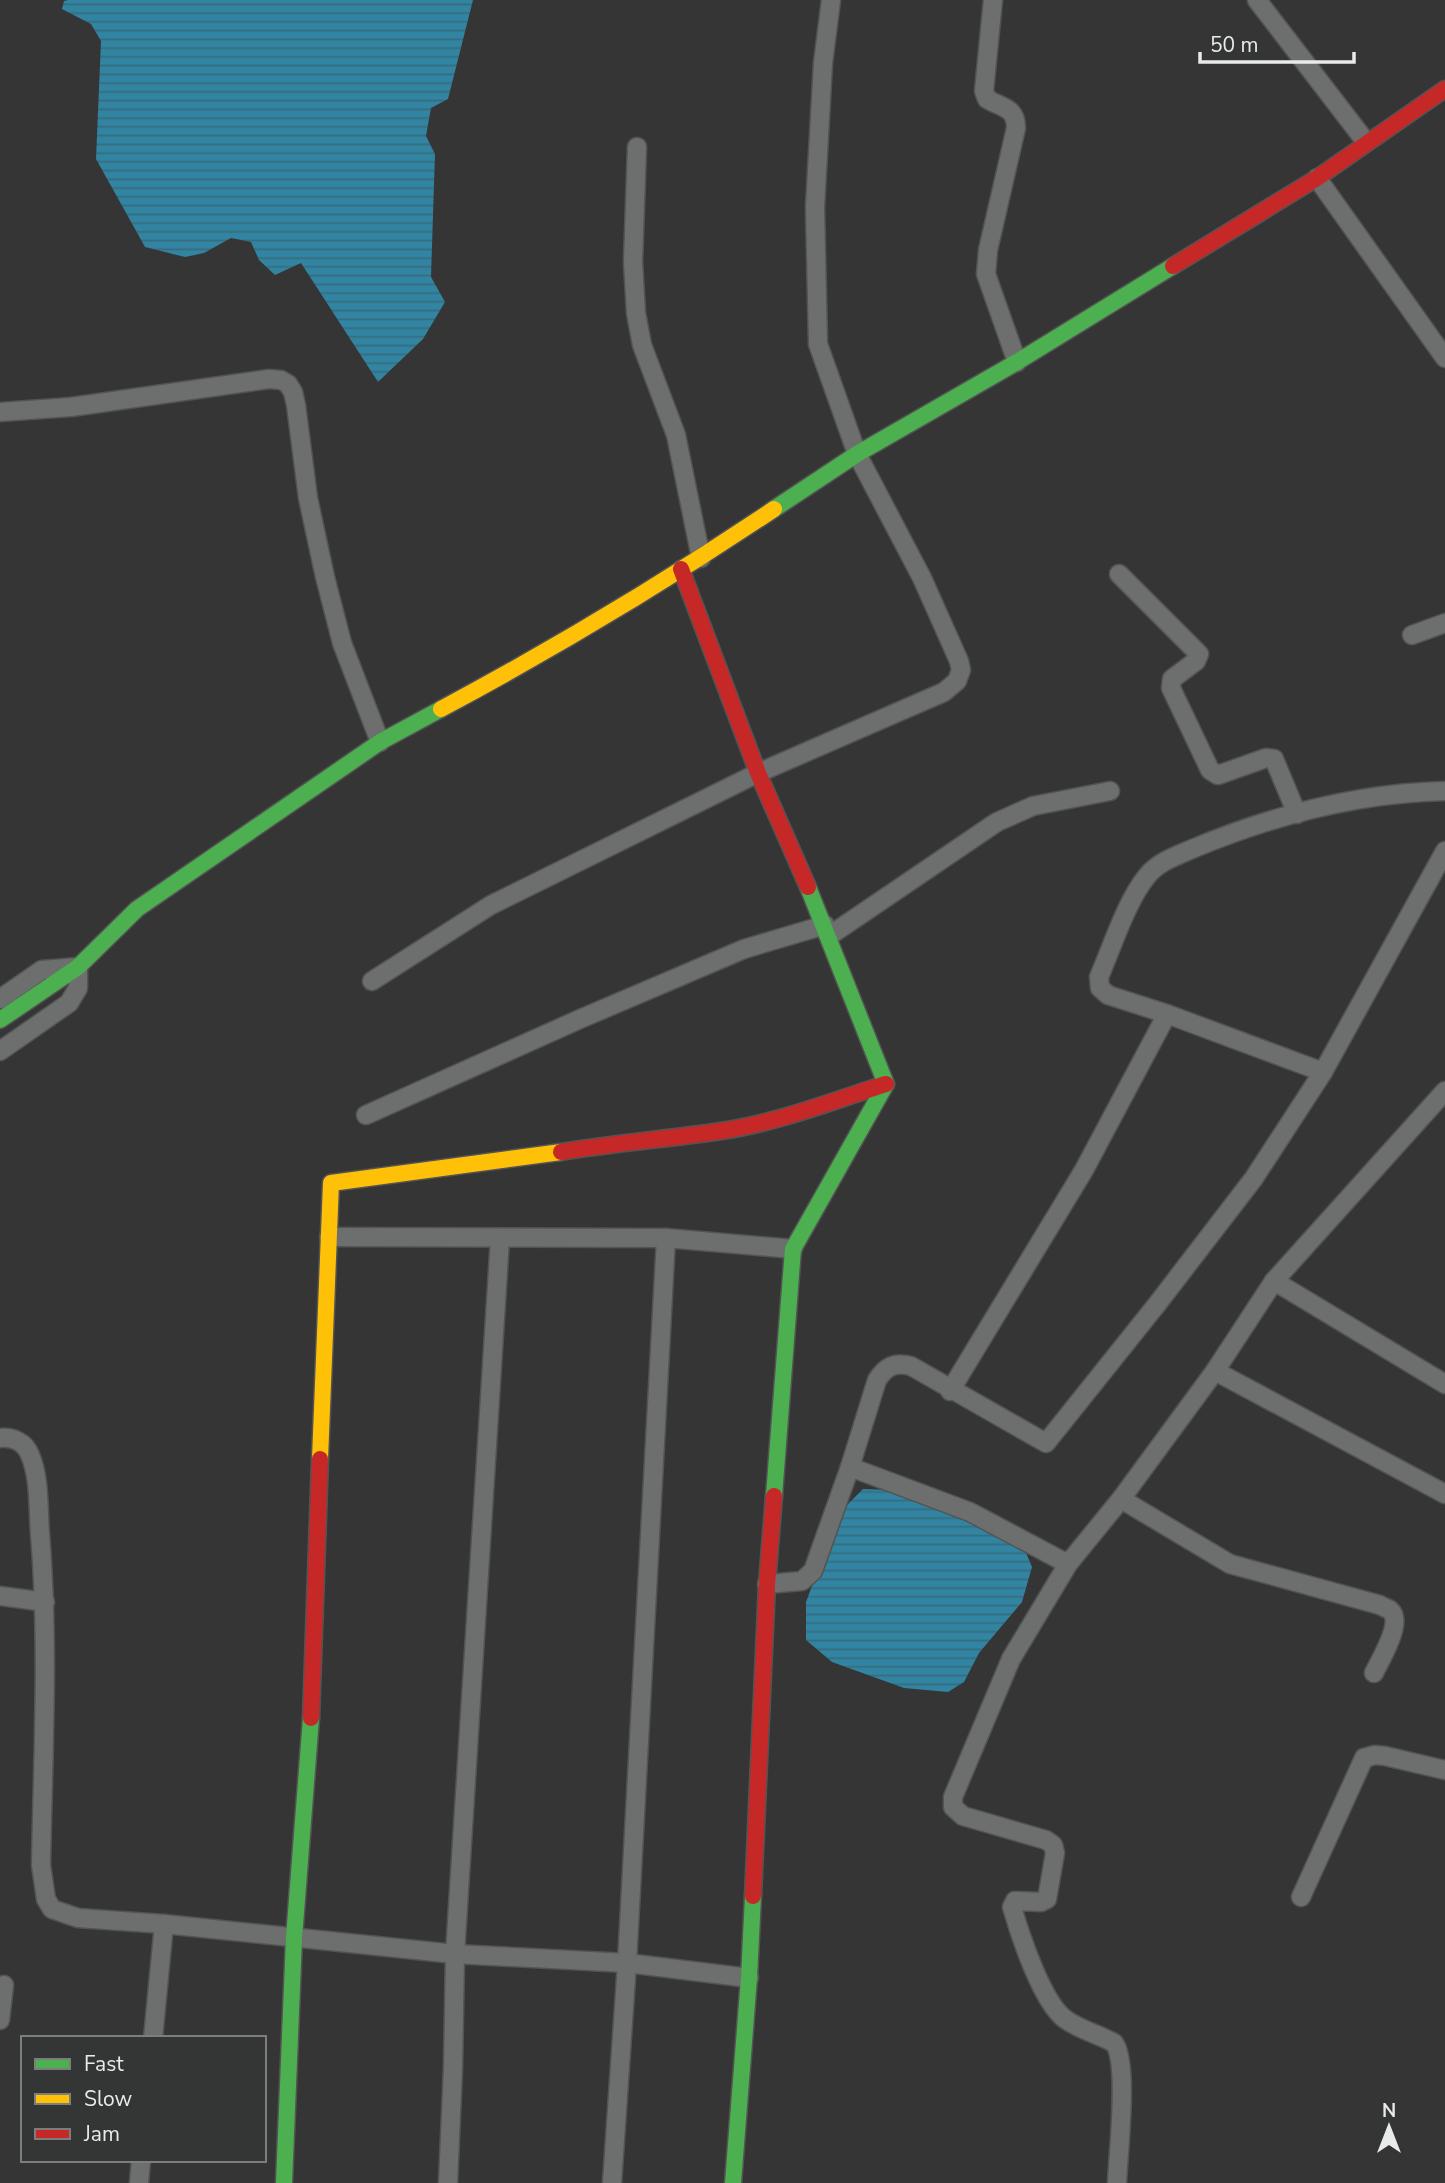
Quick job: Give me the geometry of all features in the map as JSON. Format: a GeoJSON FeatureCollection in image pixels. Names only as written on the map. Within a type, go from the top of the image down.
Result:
{"type":"FeatureCollection","features":[{"type":"Feature","properties":{"kind":"street"},"geometry":{"type":"LineString","coordinates":[[372,981],[491,905],[758,773],[944,692],[957,681],[961,670],[956,651],[922,578],[857,454],[818,344],[815,207],[823,63],[831,0]]}},
{"type":"Feature","properties":{"kind":"street"},"geometry":{"type":"LineString","coordinates":[[993,0],[984,90],[987,99],[1014,114],[1016,128],[988,250],[986,274],[1017,362]]}},
{"type":"Feature","properties":{"kind":"street"},"geometry":{"type":"LineString","coordinates":[[1256,0],[1366,142]]}},
{"type":"Feature","properties":{"kind":"street"},"geometry":{"type":"LineString","coordinates":[[0,1020],[78,967],[137,909],[380,742],[498,679],[701,558],[857,454],[1017,362],[1317,178],[1445,89]]}},
{"type":"Feature","properties":{"kind":"street"},"geometry":{"type":"LineString","coordinates":[[637,147],[633,262],[636,313],[642,345],[676,435],[701,558]]}},
{"type":"Feature","properties":{"kind":"street"},"geometry":{"type":"LineString","coordinates":[[1317,178],[1445,358]]}},
{"type":"Feature","properties":{"kind":"street"},"geometry":{"type":"LineString","coordinates":[[0,412],[71,407],[269,379],[288,384],[296,405],[308,498],[342,643],[380,742]]}},
{"type":"Feature","properties":{"kind":"street"},"geometry":{"type":"LineString","coordinates":[[681,569],[758,773],[827,931],[886,1084]]}},
{"type":"Feature","properties":{"kind":"street"},"geometry":{"type":"LineString","coordinates":[[1119,575],[1199,654],[1195,661],[1172,679],[1171,688],[1210,770],[1218,775],[1266,758],[1274,759],[1297,814]]}},
{"type":"Feature","properties":{"kind":"street"},"geometry":{"type":"LineString","coordinates":[[1412,635],[1445,623]]}},
{"type":"Feature","properties":{"kind":"street"},"geometry":{"type":"LineString","coordinates":[[366,1115],[744,949],[827,931],[1007,817],[1033,806],[1110,790]]}},
{"type":"Feature","properties":{"kind":"street"},"geometry":{"type":"LineString","coordinates":[[1323,1072],[1108,995],[1100,988],[1099,977],[1135,895],[1147,874],[1163,862],[1279,817],[1411,792],[1445,791]]}},
{"type":"Feature","properties":{"kind":"street"},"geometry":{"type":"LineString","coordinates":[[767,1584],[802,1581],[814,1571],[877,1380],[883,1370],[901,1364],[911,1366],[950,1391],[1046,1443],[1254,1178],[1323,1072],[1445,851]]}},
{"type":"Feature","properties":{"kind":"street"},"geometry":{"type":"LineString","coordinates":[[0,999],[42,970],[78,967]]}},
{"type":"Feature","properties":{"kind":"street"},"geometry":{"type":"LineString","coordinates":[[0,1051],[69,1003],[78,988],[78,967]]}},
{"type":"Feature","properties":{"kind":"street"},"geometry":{"type":"LineString","coordinates":[[950,1391],[1084,1170],[1167,1014]]}},
{"type":"Feature","properties":{"kind":"street"},"geometry":{"type":"LineString","coordinates":[[284,2183],[294,1938],[309,1758],[331,1183],[615,1143],[722,1131],[773,1120],[886,1084]]}},
{"type":"Feature","properties":{"kind":"street"},"geometry":{"type":"LineString","coordinates":[[733,2183],[749,1978],[767,1584],[793,1249],[886,1084]]}},
{"type":"Feature","properties":{"kind":"street"},"geometry":{"type":"LineString","coordinates":[[1117,2183],[1121,2075],[1118,2049],[1105,2038],[1063,2017],[1053,2005],[1044,1990],[1012,1907],[1015,1901],[1041,1902],[1047,1899],[1055,1853],[1053,1845],[1046,1840],[963,1816],[956,1811],[952,1803],[1011,1659],[1068,1564],[1121,1499],[1215,1371],[1274,1281],[1445,1091]]}},
{"type":"Feature","properties":{"kind":"street"},"geometry":{"type":"LineString","coordinates":[[329,1237],[666,1238],[793,1249]]}},
{"type":"Feature","properties":{"kind":"street"},"geometry":{"type":"LineString","coordinates":[[448,2183],[455,1954],[500,1238]]}},
{"type":"Feature","properties":{"kind":"street"},"geometry":{"type":"LineString","coordinates":[[612,2183],[627,1963],[666,1238]]}},
{"type":"Feature","properties":{"kind":"street"},"geometry":{"type":"LineString","coordinates":[[1274,1281],[1445,1384]]}},
{"type":"Feature","properties":{"kind":"street"},"geometry":{"type":"LineString","coordinates":[[1215,1371],[1445,1494]]}},
{"type":"Feature","properties":{"kind":"street"},"geometry":{"type":"LineString","coordinates":[[0,1438],[18,1441],[26,1446],[32,1457],[36,1480],[46,1602],[41,1865],[46,1899],[52,1909],[78,1918],[164,1924],[455,1954],[627,1963],[749,1978]]}},
{"type":"Feature","properties":{"kind":"street"},"geometry":{"type":"LineString","coordinates":[[850,1467],[970,1511],[1068,1564]]}},
{"type":"Feature","properties":{"kind":"street"},"geometry":{"type":"LineString","coordinates":[[1121,1499],[1230,1564],[1390,1610],[1394,1616],[1393,1632],[1374,1673]]}},
{"type":"Feature","properties":{"kind":"street"},"geometry":{"type":"LineString","coordinates":[[0,1596],[46,1602]]}},
{"type":"Feature","properties":{"kind":"street"},"geometry":{"type":"LineString","coordinates":[[1301,1897],[1364,1758],[1385,1756],[1445,1770]]}},
{"type":"Feature","properties":{"kind":"street"},"geometry":{"type":"LineString","coordinates":[[153,2036],[164,1924]]}},
{"type":"Feature","properties":{"kind":"street"},"geometry":{"type":"LineString","coordinates":[[0,2020],[4,1985]]}},
{"type":"Feature","properties":{"kind":"street"},"geometry":{"type":"LineString","coordinates":[[139,2183],[141,2162]]}},
{"type":"Feature","properties":{"kind":"water"},"geometry":{"type":"Polygon","coordinates":[[[473,0],[448,99],[431,108],[426,136],[435,154],[431,277],[445,302],[423,339],[378,382],[301,263],[275,275],[259,260],[251,242],[231,238],[204,253],[185,257],[145,247],[96,159],[101,41],[91,24],[62,9],[64,1],[473,0]]]}},
{"type":"Feature","properties":{"kind":"water"},"geometry":{"type":"Polygon","coordinates":[[[863,1489],[891,1490],[926,1501],[989,1529],[1024,1548],[1032,1567],[1022,1602],[979,1653],[964,1682],[948,1692],[904,1688],[832,1662],[806,1640],[806,1602],[835,1524],[847,1505],[863,1489]]]}},
{"type":"Feature","properties":{"kind":"traffic: fast"},"geometry":{"type":"LineString","coordinates":[[774,509],[857,454],[1017,362],[1173,266]]}},
{"type":"Feature","properties":{"kind":"traffic: fast"},"geometry":{"type":"LineString","coordinates":[[0,1020],[78,967],[137,909],[380,742],[441,709]]}},
{"type":"Feature","properties":{"kind":"traffic: fast"},"geometry":{"type":"LineString","coordinates":[[774,1496],[793,1249],[886,1084],[808,887]]}},
{"type":"Feature","properties":{"kind":"traffic: fast"},"geometry":{"type":"LineString","coordinates":[[284,2183],[294,1938],[311,1718]]}},
{"type":"Feature","properties":{"kind":"traffic: fast"},"geometry":{"type":"LineString","coordinates":[[733,2183],[753,1896]]}},
{"type":"Feature","properties":{"kind":"traffic: slow"},"geometry":{"type":"LineString","coordinates":[[441,709],[610,613],[774,509]]}},
{"type":"Feature","properties":{"kind":"traffic: slow"},"geometry":{"type":"LineString","coordinates":[[320,1459],[331,1183],[561,1152]]}},
{"type":"Feature","properties":{"kind":"traffic: jam"},"geometry":{"type":"LineString","coordinates":[[1173,266],[1317,178],[1445,89]]}},
{"type":"Feature","properties":{"kind":"traffic: jam"},"geometry":{"type":"LineString","coordinates":[[681,569],[758,773],[808,887]]}},
{"type":"Feature","properties":{"kind":"traffic: jam"},"geometry":{"type":"LineString","coordinates":[[561,1152],[763,1123],[886,1084]]}},
{"type":"Feature","properties":{"kind":"traffic: jam"},"geometry":{"type":"LineString","coordinates":[[311,1718],[320,1459]]}},
{"type":"Feature","properties":{"kind":"traffic: jam"},"geometry":{"type":"LineString","coordinates":[[753,1896],[767,1584],[774,1496]]}}]}
